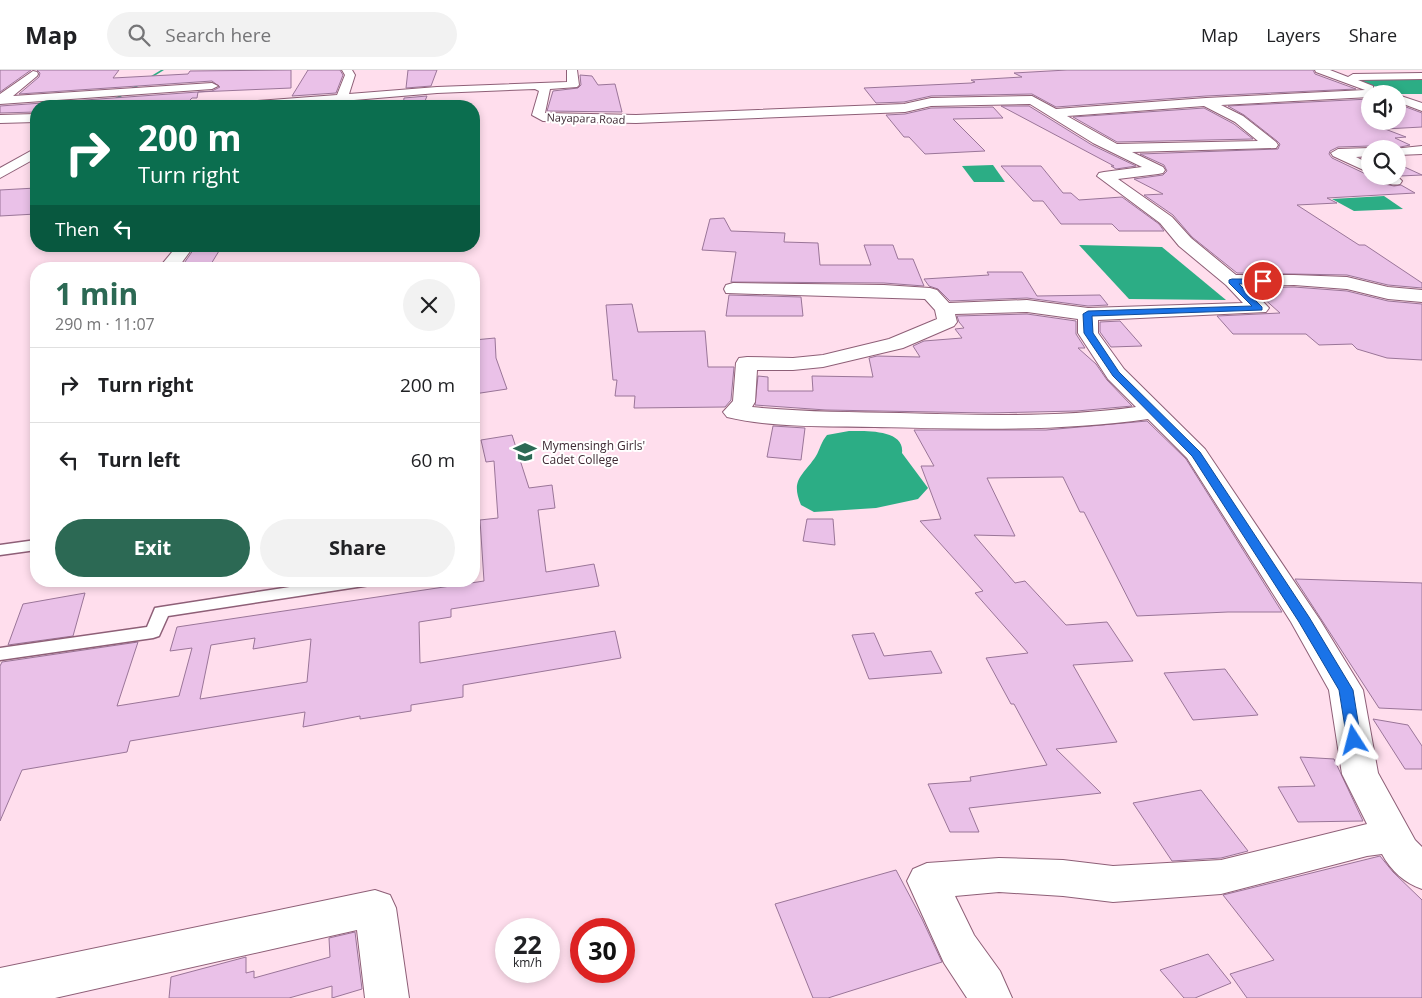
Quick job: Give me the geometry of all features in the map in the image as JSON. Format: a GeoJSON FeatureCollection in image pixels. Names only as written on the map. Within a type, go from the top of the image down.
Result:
{"type":"FeatureCollection","features":[{"type":"Feature","properties":{"kind":"street"},"geometry":{"type":"LineString","coordinates":[[342,98],[343,85],[350,75],[347,70]]}},
{"type":"Feature","properties":{"kind":"street"},"geometry":{"type":"LineString","coordinates":[[333,100],[458,85],[573,85],[572,70]]}},
{"type":"Feature","properties":{"kind":"street"},"geometry":{"type":"LineString","coordinates":[[1320,70],[1361,85]]}},
{"type":"Feature","properties":{"kind":"street"},"geometry":{"type":"LineString","coordinates":[[0,100],[33,74]]}},
{"type":"Feature","properties":{"kind":"street"},"geometry":{"type":"LineString","coordinates":[[1339,77],[1422,76]]}},
{"type":"Feature","properties":{"kind":"street"},"geometry":{"type":"LineString","coordinates":[[76,94],[85,83]]}},
{"type":"Feature","properties":{"kind":"street"},"geometry":{"type":"LineString","coordinates":[[0,100],[216,86]]}},
{"type":"Feature","properties":{"kind":"street","name":"Nayapara Road"},"geometry":{"type":"LineString","coordinates":[[540,86],[545,91],[538,115],[547,118],[636,119],[905,108],[931,102],[1028,100],[1032,100],[1054,113]]}},
{"type":"Feature","properties":{"kind":"street"},"geometry":{"type":"LineString","coordinates":[[394,100],[399,93]]}},
{"type":"Feature","properties":{"kind":"street"},"geometry":{"type":"LineString","coordinates":[[1054,113],[1206,102],[1361,94]]}},
{"type":"Feature","properties":{"kind":"street"},"geometry":{"type":"LineString","coordinates":[[1406,98],[1422,98]]}},
{"type":"Feature","properties":{"kind":"street"},"geometry":{"type":"LineString","coordinates":[[1406,101],[1422,107]]}},
{"type":"Feature","properties":{"kind":"street"},"geometry":{"type":"LineString","coordinates":[[1115,148],[1271,145],[1239,119],[1206,102]]}},
{"type":"Feature","properties":{"kind":"street"},"geometry":{"type":"LineString","coordinates":[[944,309],[1027,306],[1088,314],[1259,308],[1185,242],[1166,220],[1104,176],[1158,170],[1054,113]]}},
{"type":"Feature","properties":{"kind":"street"},"geometry":{"type":"LineString","coordinates":[[0,119],[30,118]]}},
{"type":"Feature","properties":{"kind":"street"},"geometry":{"type":"LineString","coordinates":[[1406,151],[1422,150]]}},
{"type":"Feature","properties":{"kind":"street"},"geometry":{"type":"LineString","coordinates":[[1361,152],[1338,153],[1361,164]]}},
{"type":"Feature","properties":{"kind":"street"},"geometry":{"type":"LineString","coordinates":[[0,174],[30,156]]}},
{"type":"Feature","properties":{"kind":"street"},"geometry":{"type":"LineString","coordinates":[[173,262],[181,252]]}},
{"type":"Feature","properties":{"kind":"street"},"geometry":{"type":"LineString","coordinates":[[1232,282],[1294,280],[1347,283],[1388,293],[1422,296]]}},
{"type":"Feature","properties":{"kind":"street"},"geometry":{"type":"LineString","coordinates":[[733,289],[884,291],[930,294],[944,309],[947,322],[896,344],[814,363],[747,363],[744,402],[735,412],[786,418],[1000,422],[1114,417],[1153,411]]}},
{"type":"Feature","properties":{"kind":"street"},"geometry":{"type":"LineString","coordinates":[[1088,314],[1088,333],[1116,374],[1196,454],[1305,620],[1346,690],[1360,774],[1401,852],[1422,872]]}},
{"type":"Feature","properties":{"kind":"street"},"geometry":{"type":"LineString","coordinates":[[990,998],[959,949],[927,880],[999,875],[1063,878],[1114,884],[1221,877],[1367,840],[1393,837]]}},
{"type":"Feature","properties":{"kind":"street"},"geometry":{"type":"LineString","coordinates":[[0,989],[375,908],[387,998]]}},
{"type":"Feature","properties":{"kind":"lane"},"geometry":{"type":"LineString","coordinates":[[0,550],[30,546]]}},
{"type":"Feature","properties":{"kind":"lane"},"geometry":{"type":"LineString","coordinates":[[0,654],[153,632],[161,612],[325,587]]}},
{"type":"Feature","properties":{"kind":"shaded area"},"geometry":{"type":"Polygon","coordinates":[[[1422,77],[1422,94],[1406,94],[1406,85],[1370,85],[1357,81],[1358,78],[1422,77]]]}},
{"type":"Feature","properties":{"kind":"shaded area"},"geometry":{"type":"Polygon","coordinates":[[[993,165],[1005,182],[974,182],[962,166],[993,165]]]}},
{"type":"Feature","properties":{"kind":"shaded area"},"geometry":{"type":"Polygon","coordinates":[[[1384,196],[1403,209],[1354,211],[1332,199],[1384,196]]]}},
{"type":"Feature","properties":{"kind":"shaded area"},"geometry":{"type":"Polygon","coordinates":[[[1079,245],[1162,247],[1226,300],[1129,299],[1079,245]]]}},
{"type":"Feature","properties":{"kind":"shaded area"},"geometry":{"type":"Polygon","coordinates":[[[849,431],[883,433],[897,439],[901,445],[902,453],[928,488],[918,499],[876,508],[814,512],[801,505],[797,483],[816,456],[825,438],[827,435],[849,431]]]}},
{"type":"Feature","properties":{"kind":"building"},"geometry":{"type":"Polygon","coordinates":[[[0,70],[31,70],[0,92],[0,70]]]}},
{"type":"Feature","properties":{"kind":"building"},"geometry":{"type":"Polygon","coordinates":[[[37,70],[119,70],[113,78],[188,74],[190,71],[291,70],[291,88],[198,92],[197,98],[190,100],[85,100],[212,91],[220,87],[212,81],[19,94],[39,77],[40,73],[37,70]]]}},
{"type":"Feature","properties":{"kind":"building"},"geometry":{"type":"Polygon","coordinates":[[[308,70],[340,70],[343,75],[336,93],[292,96],[308,70]]]}},
{"type":"Feature","properties":{"kind":"building"},"geometry":{"type":"Polygon","coordinates":[[[408,70],[437,70],[431,86],[406,88],[408,70]]]}},
{"type":"Feature","properties":{"kind":"building"},"geometry":{"type":"Polygon","coordinates":[[[1067,70],[1313,70],[1315,74],[1356,89],[1206,96],[1056,107],[1032,94],[931,96],[904,102],[876,103],[864,88],[971,83],[975,82],[971,80],[1022,77],[1014,73],[1067,70]]]}},
{"type":"Feature","properties":{"kind":"building"},"geometry":{"type":"Polygon","coordinates":[[[580,75],[592,76],[598,85],[615,84],[622,112],[547,111],[553,91],[578,88],[581,85],[580,75]]]}},
{"type":"Feature","properties":{"kind":"building"},"geometry":{"type":"Polygon","coordinates":[[[427,96],[425,100],[404,100],[404,98],[427,96]]]}},
{"type":"Feature","properties":{"kind":"building"},"geometry":{"type":"Polygon","coordinates":[[[1361,99],[1361,130],[1388,130],[1406,137],[1395,138],[1399,140],[1361,140],[1361,146],[1338,147],[1330,151],[1329,154],[1332,158],[1361,172],[1361,185],[1401,185],[1415,193],[1327,198],[1337,203],[1297,205],[1359,245],[1365,245],[1422,283],[1422,288],[1388,285],[1347,275],[1237,273],[1192,237],[1173,215],[1144,195],[1163,194],[1134,179],[1163,175],[1167,171],[1164,165],[1140,154],[1278,149],[1280,144],[1277,141],[1244,115],[1228,106],[1361,99]]]}},
{"type":"Feature","properties":{"kind":"building"},"geometry":{"type":"Polygon","coordinates":[[[30,104],[30,112],[0,113],[0,106],[30,104]]]}},
{"type":"Feature","properties":{"kind":"building"},"geometry":{"type":"Polygon","coordinates":[[[1001,106],[1029,106],[1092,145],[1136,166],[1116,169],[1111,166],[1114,166],[1001,106]]]}},
{"type":"Feature","properties":{"kind":"building"},"geometry":{"type":"Polygon","coordinates":[[[993,107],[1003,118],[953,119],[985,151],[925,154],[909,137],[904,137],[886,115],[905,114],[931,108],[993,107]]]}},
{"type":"Feature","properties":{"kind":"building"},"geometry":{"type":"Polygon","coordinates":[[[1406,107],[1422,113],[1422,127],[1406,128],[1406,107]]]}},
{"type":"Feature","properties":{"kind":"building"},"geometry":{"type":"Polygon","coordinates":[[[1204,108],[1234,124],[1253,139],[1117,142],[1073,117],[1204,108]]]}},
{"type":"Feature","properties":{"kind":"building"},"geometry":{"type":"Polygon","coordinates":[[[1001,166],[1041,166],[1063,193],[1071,193],[1079,200],[1122,197],[1159,224],[1164,231],[1119,231],[1112,224],[1061,224],[1043,201],[1033,201],[1001,166]]]}},
{"type":"Feature","properties":{"kind":"building"},"geometry":{"type":"Polygon","coordinates":[[[1406,168],[1422,175],[1406,176],[1406,168]]]}},
{"type":"Feature","properties":{"kind":"building"},"geometry":{"type":"Polygon","coordinates":[[[30,188],[30,214],[0,216],[0,190],[30,188]]]}},
{"type":"Feature","properties":{"kind":"building"},"geometry":{"type":"Polygon","coordinates":[[[724,218],[731,231],[785,233],[784,242],[818,243],[820,265],[871,265],[864,245],[893,245],[898,259],[913,259],[924,286],[884,283],[731,282],[736,252],[702,250],[710,219],[724,218]]]}},
{"type":"Feature","properties":{"kind":"building"},"geometry":{"type":"Polygon","coordinates":[[[192,252],[218,252],[212,262],[185,262],[192,252]]]}},
{"type":"Feature","properties":{"kind":"building"},"geometry":{"type":"Polygon","coordinates":[[[987,272],[1022,272],[1037,296],[1100,295],[1108,305],[1088,306],[1027,298],[950,301],[938,289],[929,286],[924,279],[989,275],[987,272]]]}},
{"type":"Feature","properties":{"kind":"building"},"geometry":{"type":"Polygon","coordinates":[[[1294,287],[1347,291],[1388,301],[1422,304],[1422,360],[1387,358],[1357,349],[1352,344],[1319,345],[1306,334],[1233,334],[1217,316],[1280,313],[1252,288],[1294,287]]]}},
{"type":"Feature","properties":{"kind":"building"},"geometry":{"type":"Polygon","coordinates":[[[729,295],[801,297],[803,316],[726,316],[729,295]]]}},
{"type":"Feature","properties":{"kind":"building"},"geometry":{"type":"Polygon","coordinates":[[[632,304],[638,332],[705,331],[708,367],[734,367],[731,400],[725,407],[634,408],[635,396],[615,396],[617,380],[613,380],[606,305],[632,304]]]}},
{"type":"Feature","properties":{"kind":"building"},"geometry":{"type":"Polygon","coordinates":[[[1027,314],[1076,321],[1076,334],[1085,348],[1078,348],[1096,364],[1107,380],[1132,406],[1077,411],[988,413],[826,410],[755,405],[758,376],[768,377],[768,391],[813,391],[812,376],[873,377],[869,358],[877,356],[920,357],[913,346],[924,341],[962,338],[955,329],[964,328],[957,316],[1027,314]]]}},
{"type":"Feature","properties":{"kind":"building"},"geometry":{"type":"Polygon","coordinates":[[[1120,321],[1142,346],[1111,347],[1100,332],[1100,322],[1120,321]]]}},
{"type":"Feature","properties":{"kind":"building"},"geometry":{"type":"Polygon","coordinates":[[[495,338],[496,358],[507,389],[480,393],[480,339],[495,338]]]}},
{"type":"Feature","properties":{"kind":"building"},"geometry":{"type":"Polygon","coordinates":[[[1147,421],[1186,459],[1282,612],[1137,616],[1084,512],[1080,512],[1063,477],[987,478],[1015,536],[974,535],[1015,583],[1025,581],[1066,625],[1107,622],[1133,661],[1073,665],[1117,742],[1056,749],[1101,793],[969,808],[979,832],[950,832],[928,784],[971,781],[970,777],[1047,765],[1014,704],[1011,704],[986,658],[1028,653],[975,593],[983,591],[920,521],[941,519],[921,466],[934,466],[914,430],[1046,430],[1147,421]]]}},
{"type":"Feature","properties":{"kind":"building"},"geometry":{"type":"Polygon","coordinates":[[[773,426],[805,428],[801,460],[767,457],[773,426]]]}},
{"type":"Feature","properties":{"kind":"building"},"geometry":{"type":"Polygon","coordinates":[[[512,435],[529,488],[552,485],[555,508],[538,510],[546,572],[594,564],[599,586],[451,609],[451,617],[419,622],[420,663],[615,631],[621,658],[463,685],[463,697],[411,705],[411,711],[360,719],[360,716],[303,727],[305,712],[130,741],[127,752],[22,770],[0,821],[0,666],[2,662],[138,642],[117,706],[179,696],[192,648],[170,651],[177,627],[444,587],[480,587],[480,582],[484,581],[480,520],[498,518],[494,461],[486,462],[481,440],[512,435]],[[255,638],[211,645],[200,699],[307,682],[311,639],[253,649],[255,638]]]}},
{"type":"Feature","properties":{"kind":"building"},"geometry":{"type":"Polygon","coordinates":[[[807,519],[833,519],[835,545],[803,541],[807,519]]]}},
{"type":"Feature","properties":{"kind":"building"},"geometry":{"type":"Polygon","coordinates":[[[1295,579],[1422,583],[1422,710],[1379,708],[1295,579]]]}},
{"type":"Feature","properties":{"kind":"building"},"geometry":{"type":"Polygon","coordinates":[[[85,593],[73,636],[8,645],[23,604],[85,593]]]}},
{"type":"Feature","properties":{"kind":"building"},"geometry":{"type":"Polygon","coordinates":[[[874,633],[884,656],[931,651],[942,673],[869,679],[852,635],[874,633]]]}},
{"type":"Feature","properties":{"kind":"building"},"geometry":{"type":"Polygon","coordinates":[[[1225,669],[1258,715],[1193,720],[1164,673],[1225,669]]]}},
{"type":"Feature","properties":{"kind":"building"},"geometry":{"type":"Polygon","coordinates":[[[1373,719],[1408,725],[1422,746],[1422,769],[1405,769],[1373,719]]]}},
{"type":"Feature","properties":{"kind":"building"},"geometry":{"type":"Polygon","coordinates":[[[1300,757],[1334,759],[1363,821],[1298,822],[1278,787],[1315,786],[1300,757]]]}},
{"type":"Feature","properties":{"kind":"building"},"geometry":{"type":"Polygon","coordinates":[[[1201,790],[1248,851],[1221,858],[1172,861],[1133,803],[1201,790]]]}},
{"type":"Feature","properties":{"kind":"building"},"geometry":{"type":"Polygon","coordinates":[[[1380,856],[1393,872],[1422,900],[1422,998],[1247,998],[1230,974],[1274,960],[1223,895],[1380,856]]]}},
{"type":"Feature","properties":{"kind":"building"},"geometry":{"type":"Polygon","coordinates":[[[896,870],[942,962],[828,998],[813,998],[775,904],[896,870]]]}},
{"type":"Feature","properties":{"kind":"building"},"geometry":{"type":"Polygon","coordinates":[[[355,932],[362,989],[332,998],[332,986],[289,998],[169,998],[171,977],[246,957],[246,973],[254,971],[254,978],[330,957],[329,938],[355,932]]]}},
{"type":"Feature","properties":{"kind":"building"},"geometry":{"type":"Polygon","coordinates":[[[1208,954],[1231,983],[1195,998],[1184,998],[1160,970],[1208,954]]]}},
{"type":"Feature","properties":{"kind":"waterway"},"geometry":{"type":"LineString","coordinates":[[114,100],[163,70]]}},
{"type":"Feature","properties":{"kind":"place","name":"Mymensingh Girls' Cadet College"},"geometry":{"type":"Point","coordinates":[525,452]}},
{"type":"Feature","properties":{"kind":"route"},"geometry":{"type":"LineString","coordinates":[[1263,281],[1232,282],[1259,308],[1088,314],[1088,333],[1116,374],[1196,454],[1305,620],[1346,690],[1354,740]]}}]}
